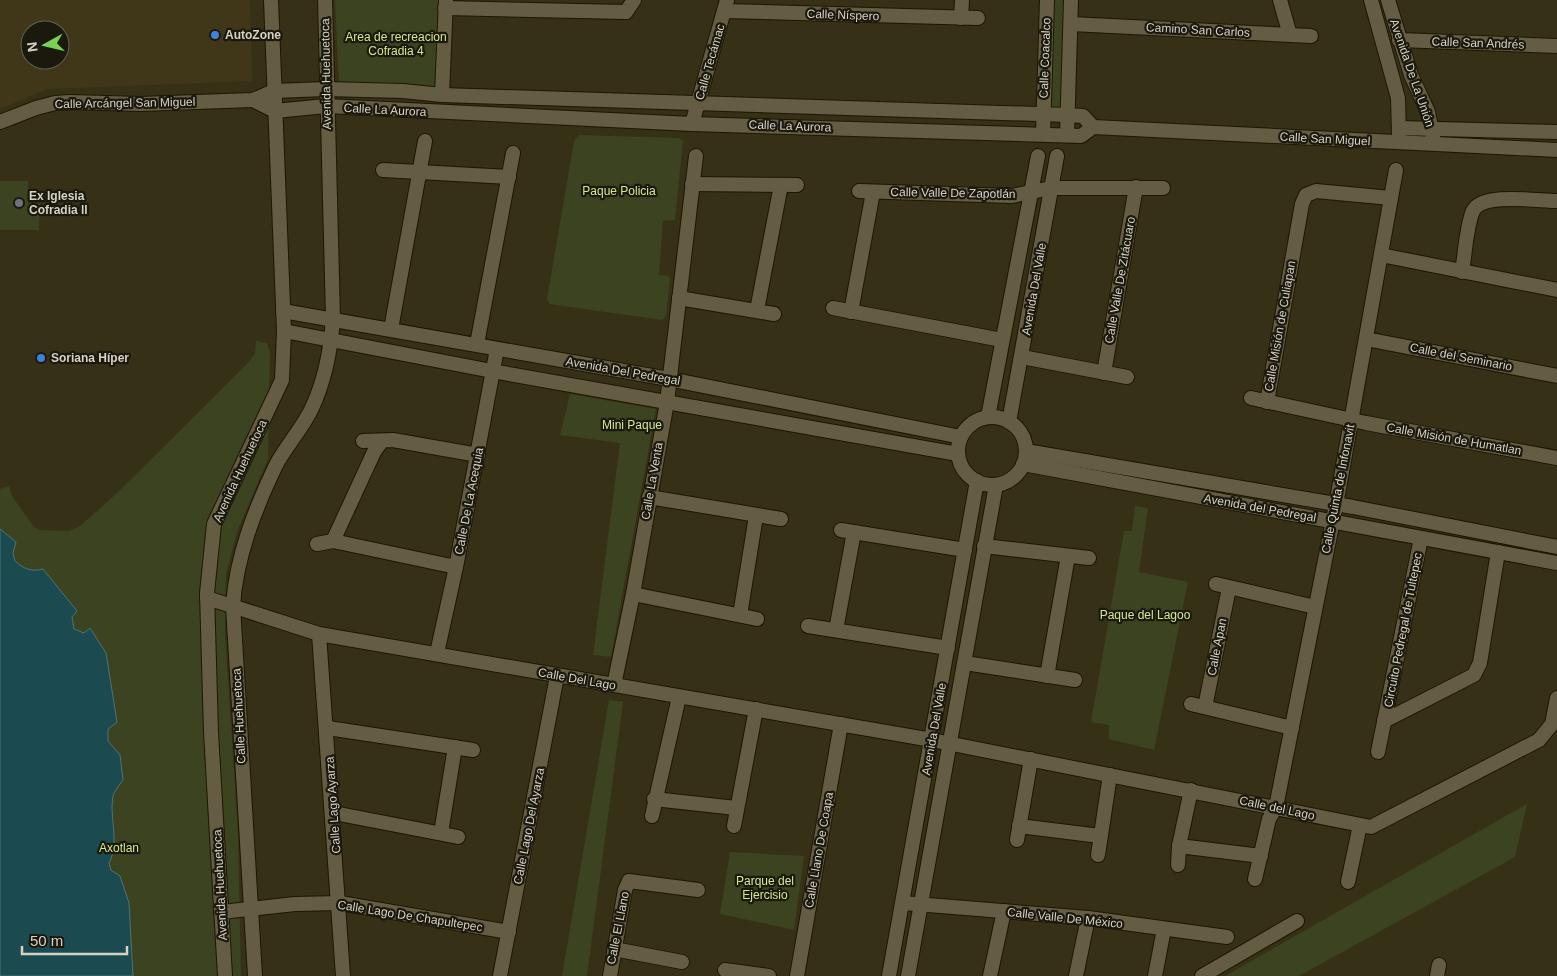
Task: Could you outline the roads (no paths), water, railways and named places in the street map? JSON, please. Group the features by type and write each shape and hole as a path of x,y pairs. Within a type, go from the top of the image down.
{"street":[{"name":"Avenida Huehuetoca","path":"225,976 211,732 207,598 214,524 282,380 284,331 271,0"},
{"name":"Avenida Huehuetoca","path":"277,464 310,411 318,393 331,339 333,318 326,106 325,0"},
{"path":"442,95 446,4 626,12 634,0"},
{"path":"961,18 962,0"},
{"name":"Calle Coacalco","path":"1043,134 1047,0"},
{"name":"Calle Coacalco","path":"1067,135 1071,0"},
{"path":"1280,0 1290,35"},
{"name":"Avenida De La Unión","path":"1371,0 1398,98 1398,143"},
{"name":"Avenida De La Unión","path":"1388,0 1411,75 1428,112 1432,129 1432,146"},
{"name":"Calle Níspero","path":"725,6 978,18"},
{"name":"Calle Tecámac","path":"692,124 725,6"},
{"name":"Camino San Carlos","path":"1071,24 1311,36"},
{"name":"Calle San Andrés","path":"1400,40 1557,46"},
{"name":"Calle La Aurora","path":"253,100 274,91 326,89 698,104 1068,115"},
{"path":"253,100 275,111"},
{"name":"Calle Arcángel San Miguel","path":"0,122 55,103 140,104 253,100"},
{"name":"Calle La Aurora","path":"275,111 326,106 692,124 1067,135"},
{"name":"Calle San Miguel","path":"1068,115 1083,116 1093,127"},
{"name":"Calle San Miguel","path":"1067,135 1081,136 1093,127 1432,146 1557,150"},
{"path":"1399,128 1557,132"},
{"path":"391,329 425,141"},
{"path":"477,344 513,153"},
{"name":"Calle La Venta","path":"614,685 633,594 667,402 696,156"},
{"name":"Avenida Del Valle","path":"988,417 1038,156"},
{"name":"Avenida Del Valle","path":"1009,422 1057,156"},
{"path":"383,170 509,177"},
{"name":"Calle Quinta de Infonavit","path":"1255,878 1269,819 1276,807 1292,728 1336,505 1396,170"},
{"path":"692,184 797,185"},
{"path":"757,310 781,185"},
{"name":"Calle Valle De Zitácuaro","path":"1104,373 1136,187"},
{"path":"1032,193 1051,188 1163,188"},
{"name":"Calle Valle De Zapotlán","path":"859,191 1012,196 1032,193"},
{"name":"Calle Misión de Culiapan","path":"1351,419 1266,402 1302,204 1306,195 1316,191 1391,198"},
{"name":"Calle Valle De Zapotlán","path":"851,312 873,192"},
{"path":"1462,272 1473,212 1478,203 1490,199 1557,201"},
{"path":"1381,255 1557,290"},
{"path":"679,298 774,314"},
{"path":"833,308 1002,340"},
{"name":"Avenida Del Pedregal","path":"283,311 333,318 669,379 961,437"},
{"name":"Avenida Del Pedregal","path":"284,331 492,371 958,454"},
{"name":"Calle del Seminario","path":"1366,339 1557,376"},
{"name":"Calle De La Acequia","path":"437,653 456,568 497,349"},
{"path":"1022,357 1126,377"},
{"path":"1251,398 1266,402"},
{"path":"988,417 1009,422 1021,434 1024,458 1011,479 996,485 977,481 964,470 958,454 961,437 968,427 988,417"},
{"name":"Calle Misión de Humatlan","path":"1351,419 1557,458"},
{"path":"363,441 393,440 478,455"},
{"path":"333,541 374,452 382,441"},
{"name":"Avenida del Pedregal","path":"1024,458 1336,505 1557,547"},
{"name":"Avenida del Pedregal","path":"1024,458 1332,522 1557,563"},
{"name":"Calle Huehuetoca","path":"255,976 233,606 239,562 277,464"},
{"name":"Avenida Del Valle","path":"889,976 977,481"},
{"name":"Avenida Del Valle","path":"908,976 996,485"},
{"path":"649,498 781,519"},
{"path":"740,615 756,516"},
{"path":"836,630 848,531 965,550"},
{"name":"Circuito Pedregal de Tultepec","path":"1378,752 1421,538"},
{"path":"317,544 333,541 456,568"},
{"path":"984,546 1089,558"},
{"name":"Circuito Pedregal de Tultepec","path":"1384,721 1474,675 1480,663 1498,552"},
{"path":"1047,676 1068,556"},
{"name":"Calle Apan","path":"1205,707 1223,586 1316,607"},
{"path":"633,594 757,619"},
{"name":"Calle Del Lago","path":"207,598 319,634 950,743"},
{"path":"808,626 948,648"},
{"name":"Calle Lago Ayarza","path":"319,634 334,813 343,976"},
{"path":"965,663 1075,680"},
{"name":"Calle Lago Del Ayarza","path":"500,976 556,676"},
{"path":"652,816 654,799 679,697"},
{"name":"Calle del Lago","path":"950,743 1371,827 1538,740 1552,724 1557,698"},
{"path":"1191,704 1292,728"},
{"path":"734,826 756,709"},
{"name":"Calle Llano De Coapa","path":"797,976 842,724"},
{"path":"328,728 473,750"},
{"path":"441,833 455,747"},
{"path":"1017,840 1031,759"},
{"path":"1098,855 1110,775"},
{"path":"1178,865 1179,846 1191,790"},
{"path":"654,799 736,808"},
{"path":"334,813 458,837"},
{"path":"1348,882 1360,825"},
{"path":"1019,826 1100,836"},
{"path":"1179,846 1261,856"},
{"name":"Calle El Llano","path":"610,976 624,890 629,881 698,890"},
{"name":"Calle Lago De Chapultepec","path":"221,912 250,907 340,903 509,932"},
{"name":"Calle Valle De México","path":"903,904 1088,918 1227,937"},
{"path":"990,976 1004,912"},
{"path":"1076,976 1088,918"},
{"path":"1202,976 1297,921"},
{"path":"1156,976 1164,929"},
{"path":"614,949 682,962"},
{"path":"725,970 740,974 769,976"}],"water":[{"path":"0,529 16,542 13,553 15,561 28,569 43,569 77,611 72,617 74,629 84,633 90,628 106,653 117,722 108,729 108,741 120,755 123,780 113,796 114,847 109,863 111,870 120,876 129,903 133,976 0,976"}],"place":[{"name":"AutoZone","path":"215,35"},
{"name":"Ex Iglesia Cofradia ll","path":"19,203"},
{"name":"Soriana Híper","path":"41,358"}],"park label":[{"name":"Area de recreacion Cofradia 4","path":"396,44"},
{"name":"Paque Policia","path":"619,191"},
{"name":"Mini Paque","path":"632,425"},
{"name":"Paque del Lagoo","path":"1145,615"},
{"name":"Axotlan","path":"119,848"},
{"name":"Parque del Ejercisio","path":"765,888"}]}
